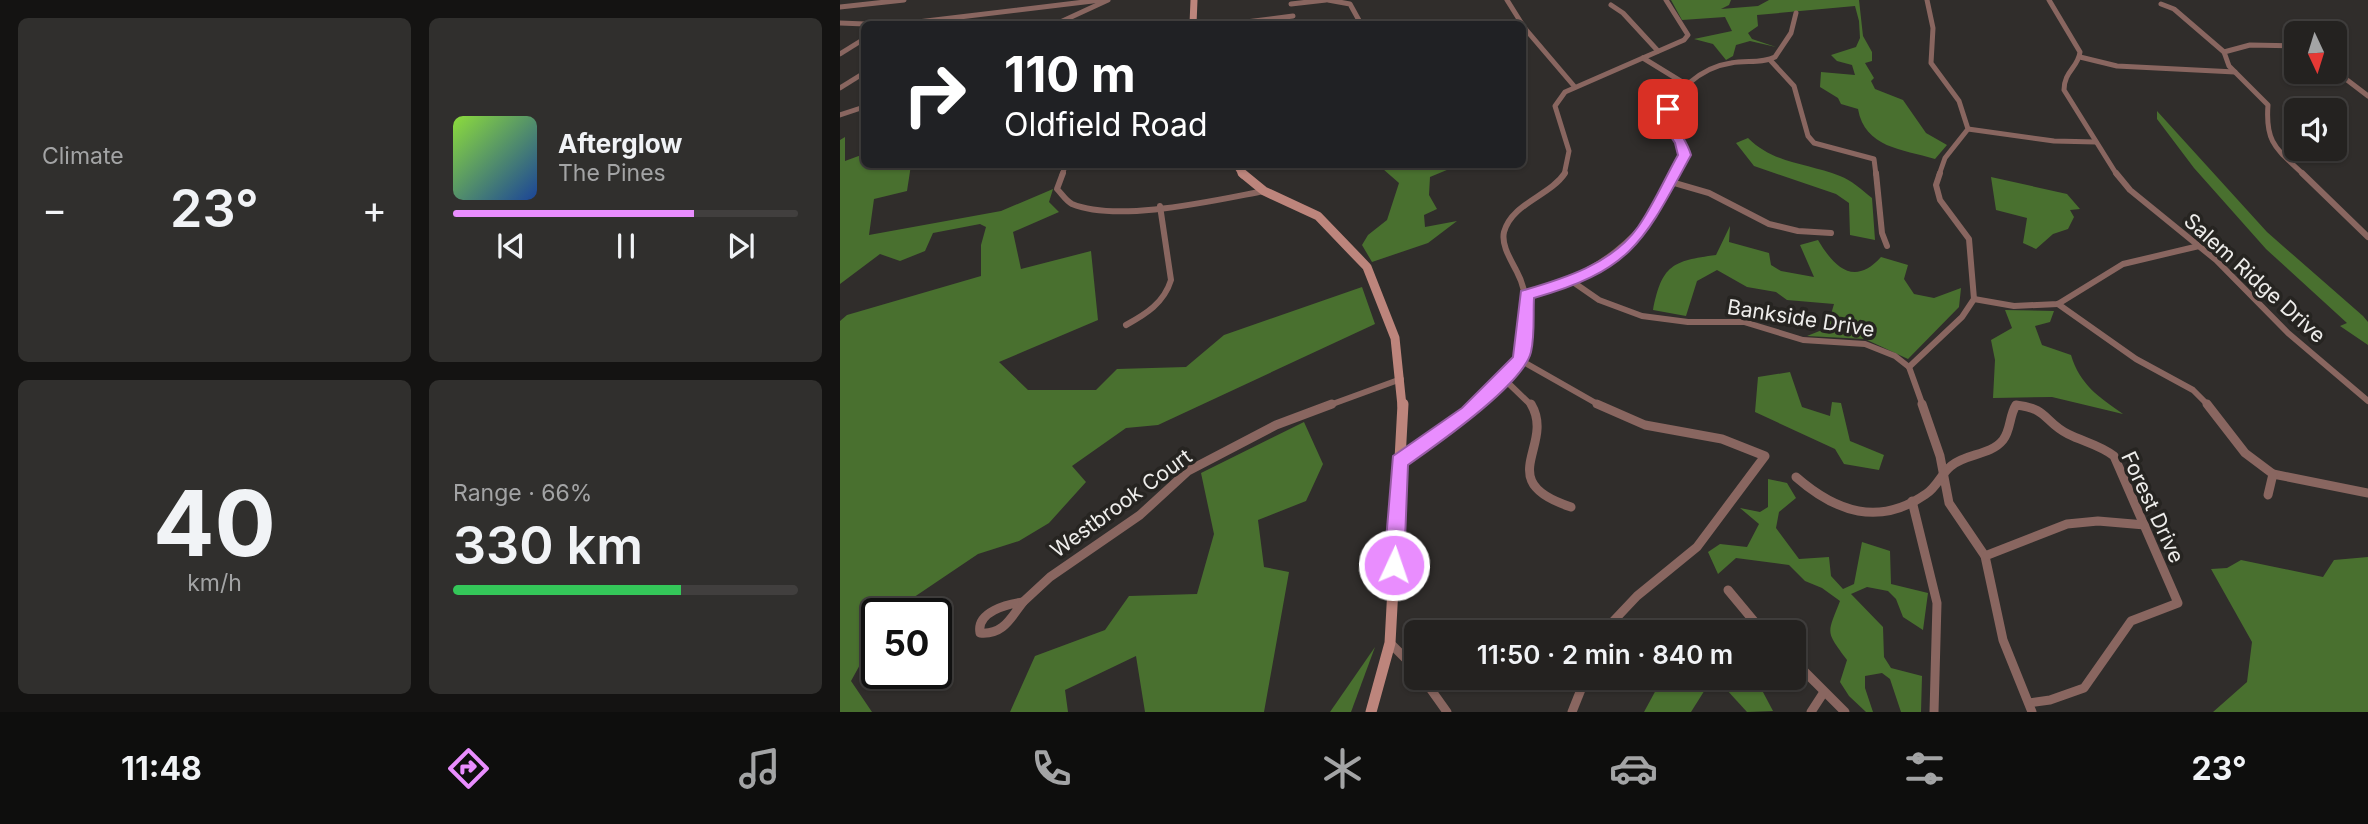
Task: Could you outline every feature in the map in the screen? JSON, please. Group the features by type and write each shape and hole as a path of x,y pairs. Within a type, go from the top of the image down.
{"main road":[{"path":"1193,21 1194,0"},
{"path":"1238,168 1264,191 1318,216 1367,267 1395,338 1401,379 1390,643 1371,712"}],"street":[{"path":"840,8 904,0"},
{"path":"926,21 1101,0"},
{"path":"1062,21 1108,0"},
{"path":"1294,21 1291,2 1327,0 1350,4 1359,21"},
{"path":"1507,0 1520,21"},
{"path":"1399,461 1468,413 1520,360 1527,295 1505,243 1504,229 1516,214 1553,185 1567,166 1570,157 1555,106 1574,86 1643,58 1688,35 1685,26 1666,0"},
{"path":"1927,0 1933,28 1931,63 1961,100 1968,117 1968,129 1945,158 1936,185 1940,200 1969,239 1974,299 1962,317 1909,367 1940,456 1942,479 1949,503 1985,556 2003,640 2031,707"},
{"path":"2049,0 2075,39 2080,57 2117,66 2236,72"},
{"path":"2161,4 2174,9 2224,52 2229,66 2268,105 2266,130 2271,143 2368,237"},
{"path":"1611,5 1623,13 1658,51"},
{"path":"1527,295 1573,282 1615,257 1635,240 1671,182 1684,155 1684,149 1670,130 1668,109 1687,85 1701,74 1725,64 1771,61 1782,52 1794,28 1796,13"},
{"path":"1254,21 1293,16"},
{"path":"840,23 861,24"},
{"path":"1526,30 1574,86"},
{"path":"840,54 861,41"},
{"path":"2224,52 2250,45 2284,46"},
{"name":"Salem Ridge Drive","path":"2080,57 2064,78 2064,90 2130,190 2230,273 2288,333 2368,401"},
{"path":"1643,58 1687,85"},
{"path":"1771,61 1794,86 1808,136 1814,143 1874,159 1882,233 1887,246"},
{"path":"840,88 861,75"},
{"path":"2347,80 2368,96"},
{"path":"840,115 861,108"},
{"path":"1968,129 2054,141 2096,142"},
{"path":"1065,168 1058,186 1066,202 1075,207 1107,212 1264,191"},
{"path":"1671,182 1709,194 1769,224 1798,232 1831,233"},
{"path":"1126,325 1154,307 1169,289 1171,280 1160,206"},
{"path":"1974,299 2014,306 2058,304 2123,264 2199,246"},
{"name":"Bankside Drive","path":"1573,282 1599,300 1647,317 1688,322 1744,322 1803,340 1865,344 1895,356 1909,367"},
{"path":"2058,304 2127,353 2193,390 2216,412 2245,453 2273,474 2368,493"},
{"path":"1520,360 1626,419 1670,431 1750,446 1765,456 1697,547 1637,596 1614,620"},
{"path":"1503,378 1535,411 1537,432 1529,463 1530,478 1536,490 1547,500 1571,507"},
{"name":"Westbrook Court","path":"1023,602 1002,606 991,612 982,619 979,627 981,633 993,634 1005,626 1023,602 1050,578 1140,515 1188,471 1276,425 1401,379"},
{"name":"Forest Drive","path":"1796,477 1826,502 1857,514 1888,513 1927,494 1953,463 1996,447 2009,429 2011,411 2016,405 2024,404 2036,407 2066,433 2104,448 2114,456 2178,603 2131,621 2084,688 2031,707"},
{"path":"2268,495 2273,474"},
{"path":"1912,501 1937,603 1934,712"},
{"path":"1985,556 2067,524 2098,521 2145,524"},
{"path":"1728,590 1753,620"},
{"path":"1390,643 1404,656"},
{"path":"1806,673 1845,712"},
{"path":"1431,690 1447,712"},
{"path":"1572,712 1581,690"},
{"path":"1811,712 1824,692"}],"green space":[{"path":"1671,0 1731,0 1729,5 1721,9 1758,6 1769,0 1859,0 1863,36 1872,52 1872,61 1865,63 1874,78 1871,81 1875,89 1903,100 1926,133 1947,145 1935,159 1887,145 1868,132 1858,109 1841,104 1838,98 1820,87 1821,72 1855,75 1852,65 1837,61 1831,55 1856,47 1860,38 1855,6 1757,15 1758,26 1748,33 1752,39 1776,47 1750,41 1736,45 1733,56 1726,60 1713,44 1694,39 1732,31 1725,17 1682,20"},
{"path":"2157,111 2267,232 2363,316 2368,322 2368,345 2340,326 2347,323 2266,249 2194,168 2157,119"},
{"path":"845,137 845,161 861,155 861,168 911,168 907,191 874,199 869,235 1001,211 1053,189 1049,202 1059,212 1013,232 1021,269 1091,251 1098,320 999,362 1028,390 1096,390 1117,369 1186,367 1224,335 1362,287 1375,324 1158,425 1126,428 1072,466 1086,482 1049,523 1019,541 978,554 913,598 861,598 861,663 851,681 872,712 840,712 840,321 847,315 981,276 981,245 986,227 980,224 933,233 925,251 900,261 880,254 840,284 840,140"},
{"path":"1748,138 1758,147 1780,158 1840,176 1872,198 1875,240 1850,235 1849,203 1836,194 1754,166 1736,143"},
{"path":"1379,168 1452,168 1430,177 1429,195 1437,209 1424,215 1425,227 1457,221 1428,243 1372,262 1362,245 1368,235 1387,220 1399,183"},
{"path":"1991,177 2067,194 2080,209 2070,210 2074,217 2068,229 2053,234 2036,249 2023,243 2027,218 1996,210"},
{"path":"1730,226 1729,242 1769,253 1771,265 1781,271 1814,277 1800,245 1818,240 1831,258 1845,270 1862,271 1881,257 1908,265 1904,279 1914,294 1934,298 1961,288 1959,307 1908,359 1865,339 1807,336 1827,328 1834,304 1787,300 1776,292 1747,287 1717,270 1697,281 1686,316 1653,310 1665,274 1679,263 1716,255"},
{"path":"2005,310 2054,311 2050,322 2035,326 2042,345 2071,355 2085,382 2098,396 2123,414 2052,397 1993,398 1995,360 1991,340 2012,328"},
{"path":"1790,372 1802,407 1830,416 1832,402 1841,403 1850,441 1884,455 1879,470 1844,464 1835,449 1755,412 1758,377"},
{"path":"1304,422 1323,464 1306,501 1258,520 1264,567 1289,572 1264,712 1145,712 1136,656 1065,690 1068,712 1010,712 1035,656 1105,630 1129,596 1197,594 1214,534 1201,473"},
{"path":"1768,479 1787,483 1796,498 1779,512 1776,528 1799,559 1829,557 1831,576 1843,589 1854,584 1862,542 1890,551 1891,584 1928,593 1923,630 1903,617 1896,599 1888,591 1867,587 1851,594 1883,627 1884,657 1891,668 1922,676 1921,712 1901,712 1890,679 1882,673 1865,676 1865,688 1873,712 1866,712 1849,696 1840,682 1847,660 1830,632 1840,601 1822,588 1805,581 1789,565 1736,558 1718,574 1708,552 1720,544 1747,547 1759,524 1740,508 1760,512 1768,507"},
{"path":"2368,557 2368,712 2213,712 2247,682 2252,642 2211,569 2227,568 2241,560 2323,577 2334,560"},
{"path":"1375,647 1351,712 1330,712"},
{"path":"1656,690 1705,690 1691,712 1644,712"},
{"path":"1727,690 1762,690 1773,711 1747,712"}],"route":[{"path":"1394,565 1399,461 1468,413 1520,360 1527,295 1558,288 1602,266 1626,249 1644,229 1684,155 1681,142 1667,123 1668,109"}]}
